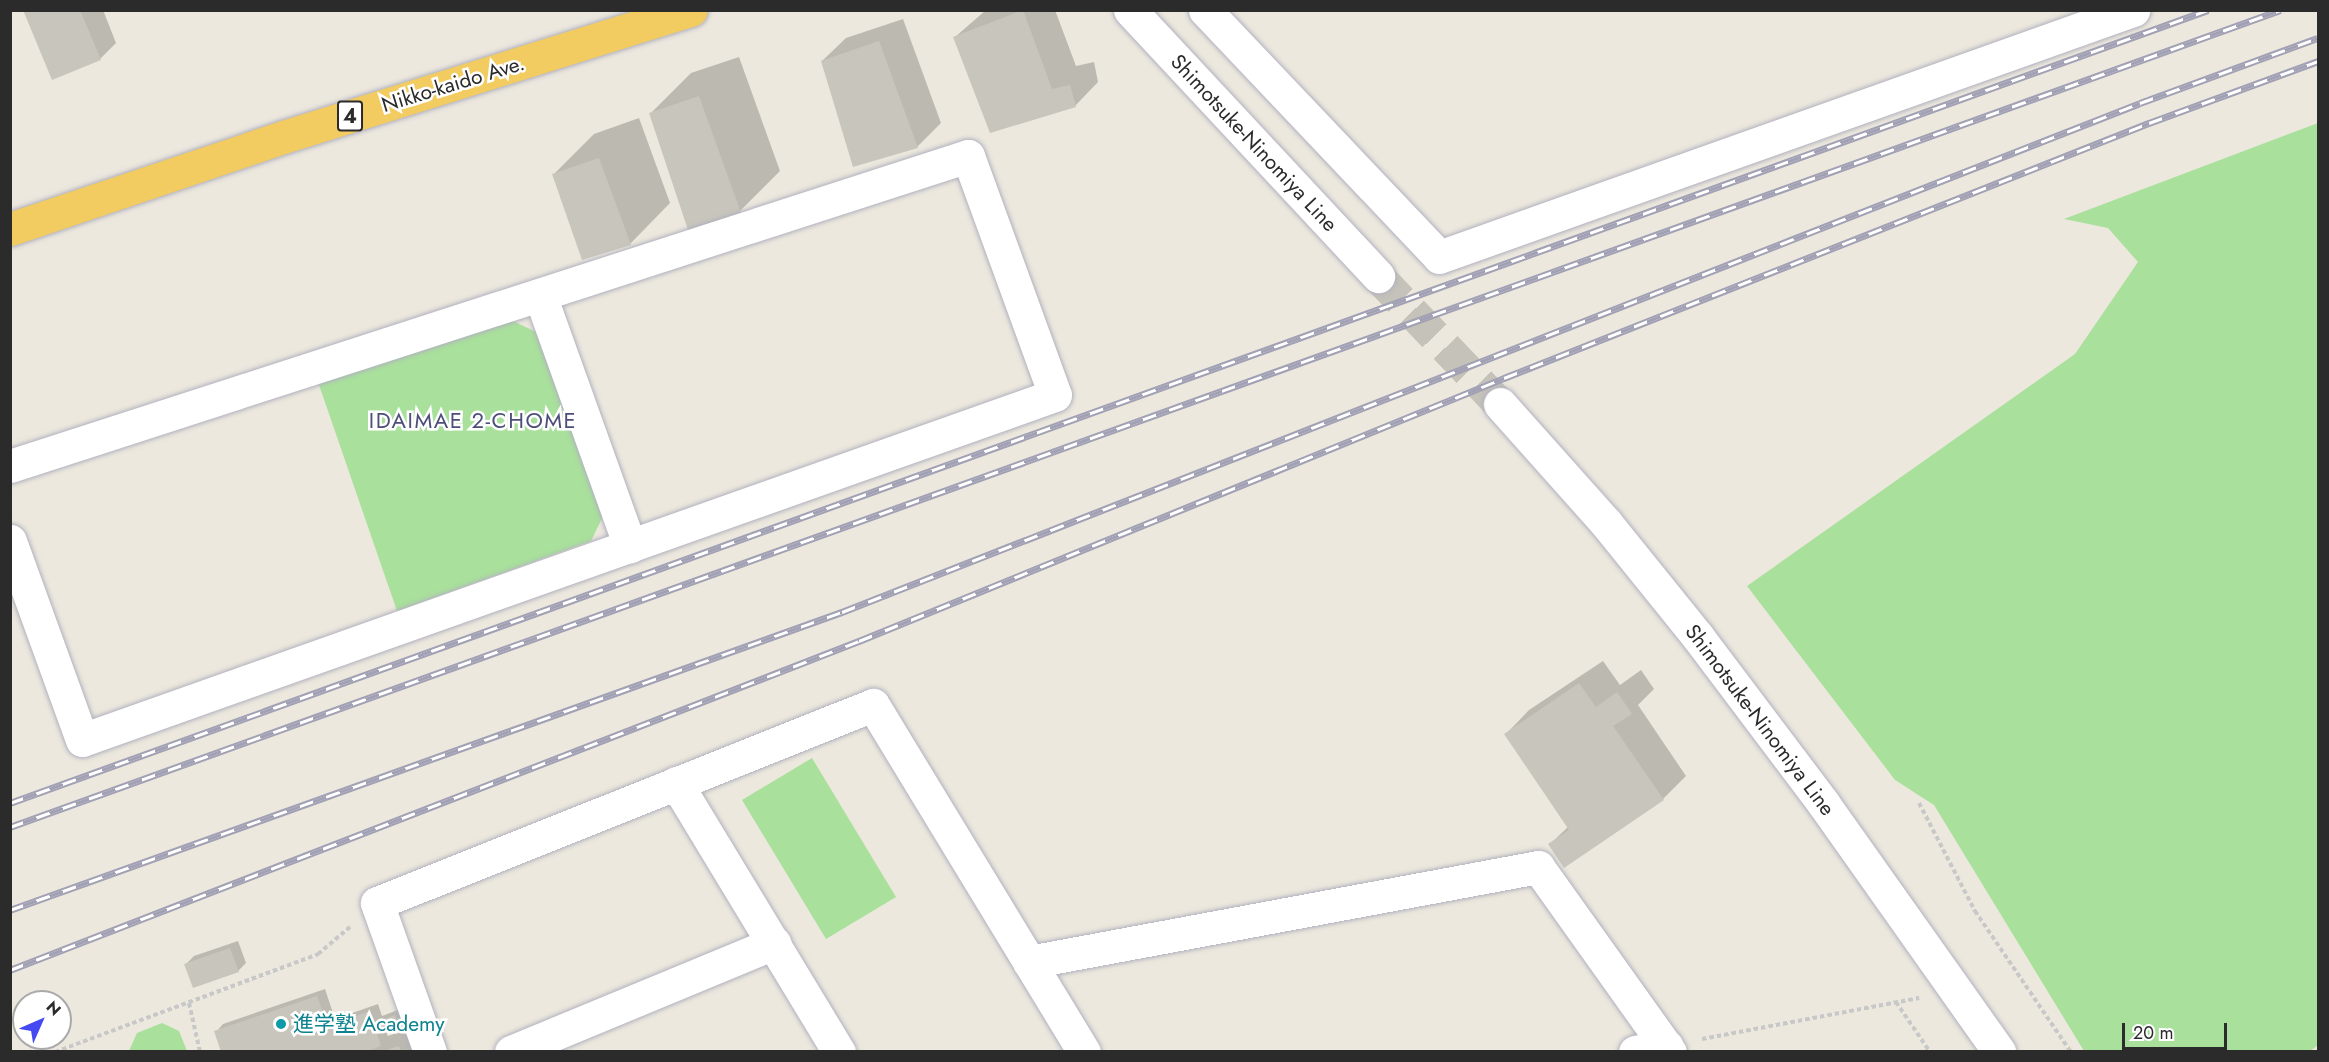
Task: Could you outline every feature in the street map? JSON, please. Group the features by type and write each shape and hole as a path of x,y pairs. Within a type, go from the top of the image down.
{"highway":[{"name":"Nikko-kaido Ave.","path":"10,229 286,136 691,10"}],"street":[{"name":"Shimotsuke-Ninomiya Line","path":"1130,10 1378,276"},
{"path":"1205,10 1439,257 2133,10"},
{"path":"10,466 968,156 1054,395 82,740 10,541"},
{"path":"540,295 630,546"},
{"name":"Shimotsuke-Ninomiya Line","path":"1500,404 1606,523 1698,637 1958,990 1999,1052"},
{"path":"430,1052 377,903 873,705 1083,1052"},
{"path":"676,783 839,1052"},
{"path":"1029,962 1538,867 1657,1050"},
{"path":"511,1052 774,943"}],"path":[{"path":"1919,804 1975,911 2071,1052"},
{"path":"72,1045 318,954 377,903"},
{"path":"1657,1050 1958,990"},
{"path":"1896,1002 1930,1052"},
{"path":"189,1003 200,1052"}],"green space":[{"path":"2318,123 2318,1045 2309,1052 2084,1051 1934,805 1895,780 1747,586 2075,354 2138,262 2108,228 2064,219"},
{"path":"511,320 536,332 604,514 591,541 397,611 318,382"},
{"path":"812,758 896,897 826,939 742,800"},
{"path":"162,1023 179,1031 187,1051 129,1051 137,1033"}],"building":[{"path":"23,10 80,10 101,60 52,80"},
{"path":"1023,10 1052,89 1070,85 1076,107 990,133 953,37"},
{"path":"879,41 918,148 853,167 821,61"},
{"path":"699,96 741,213 688,230 649,113"},
{"path":"599,158 631,245 582,260 552,174"},
{"path":"1579,683 1596,707 1617,692 1632,714 1613,726 1664,800 1564,868 1548,844 1569,830 1504,734"},
{"path":"230,948 239,972 193,988 184,964"},
{"name":"進学塾 Academy","path":"317,996 328,1026 370,1011 374,1023 395,1015 399,1027 377,1034 381,1046 365,1052 221,1052 214,1031"},
{"path":"399,1046 401,1052 384,1052 384,1051"}],"tunnel":[{"path":"1378,276 1500,404"}],"railway":[{"path":"10,803 2208,10"},
{"path":"10,827 2280,10"},
{"path":"10,910 842,612 2140,103 2318,38"},
{"path":"10,970 859,641 1504,378 2149,123 2318,61"}],"place":[{"name":"進学塾 Academy","path":"281,1024"}],"district":[{"name":"IDAIMAE 2-CHOME","path":"473,421"}]}
